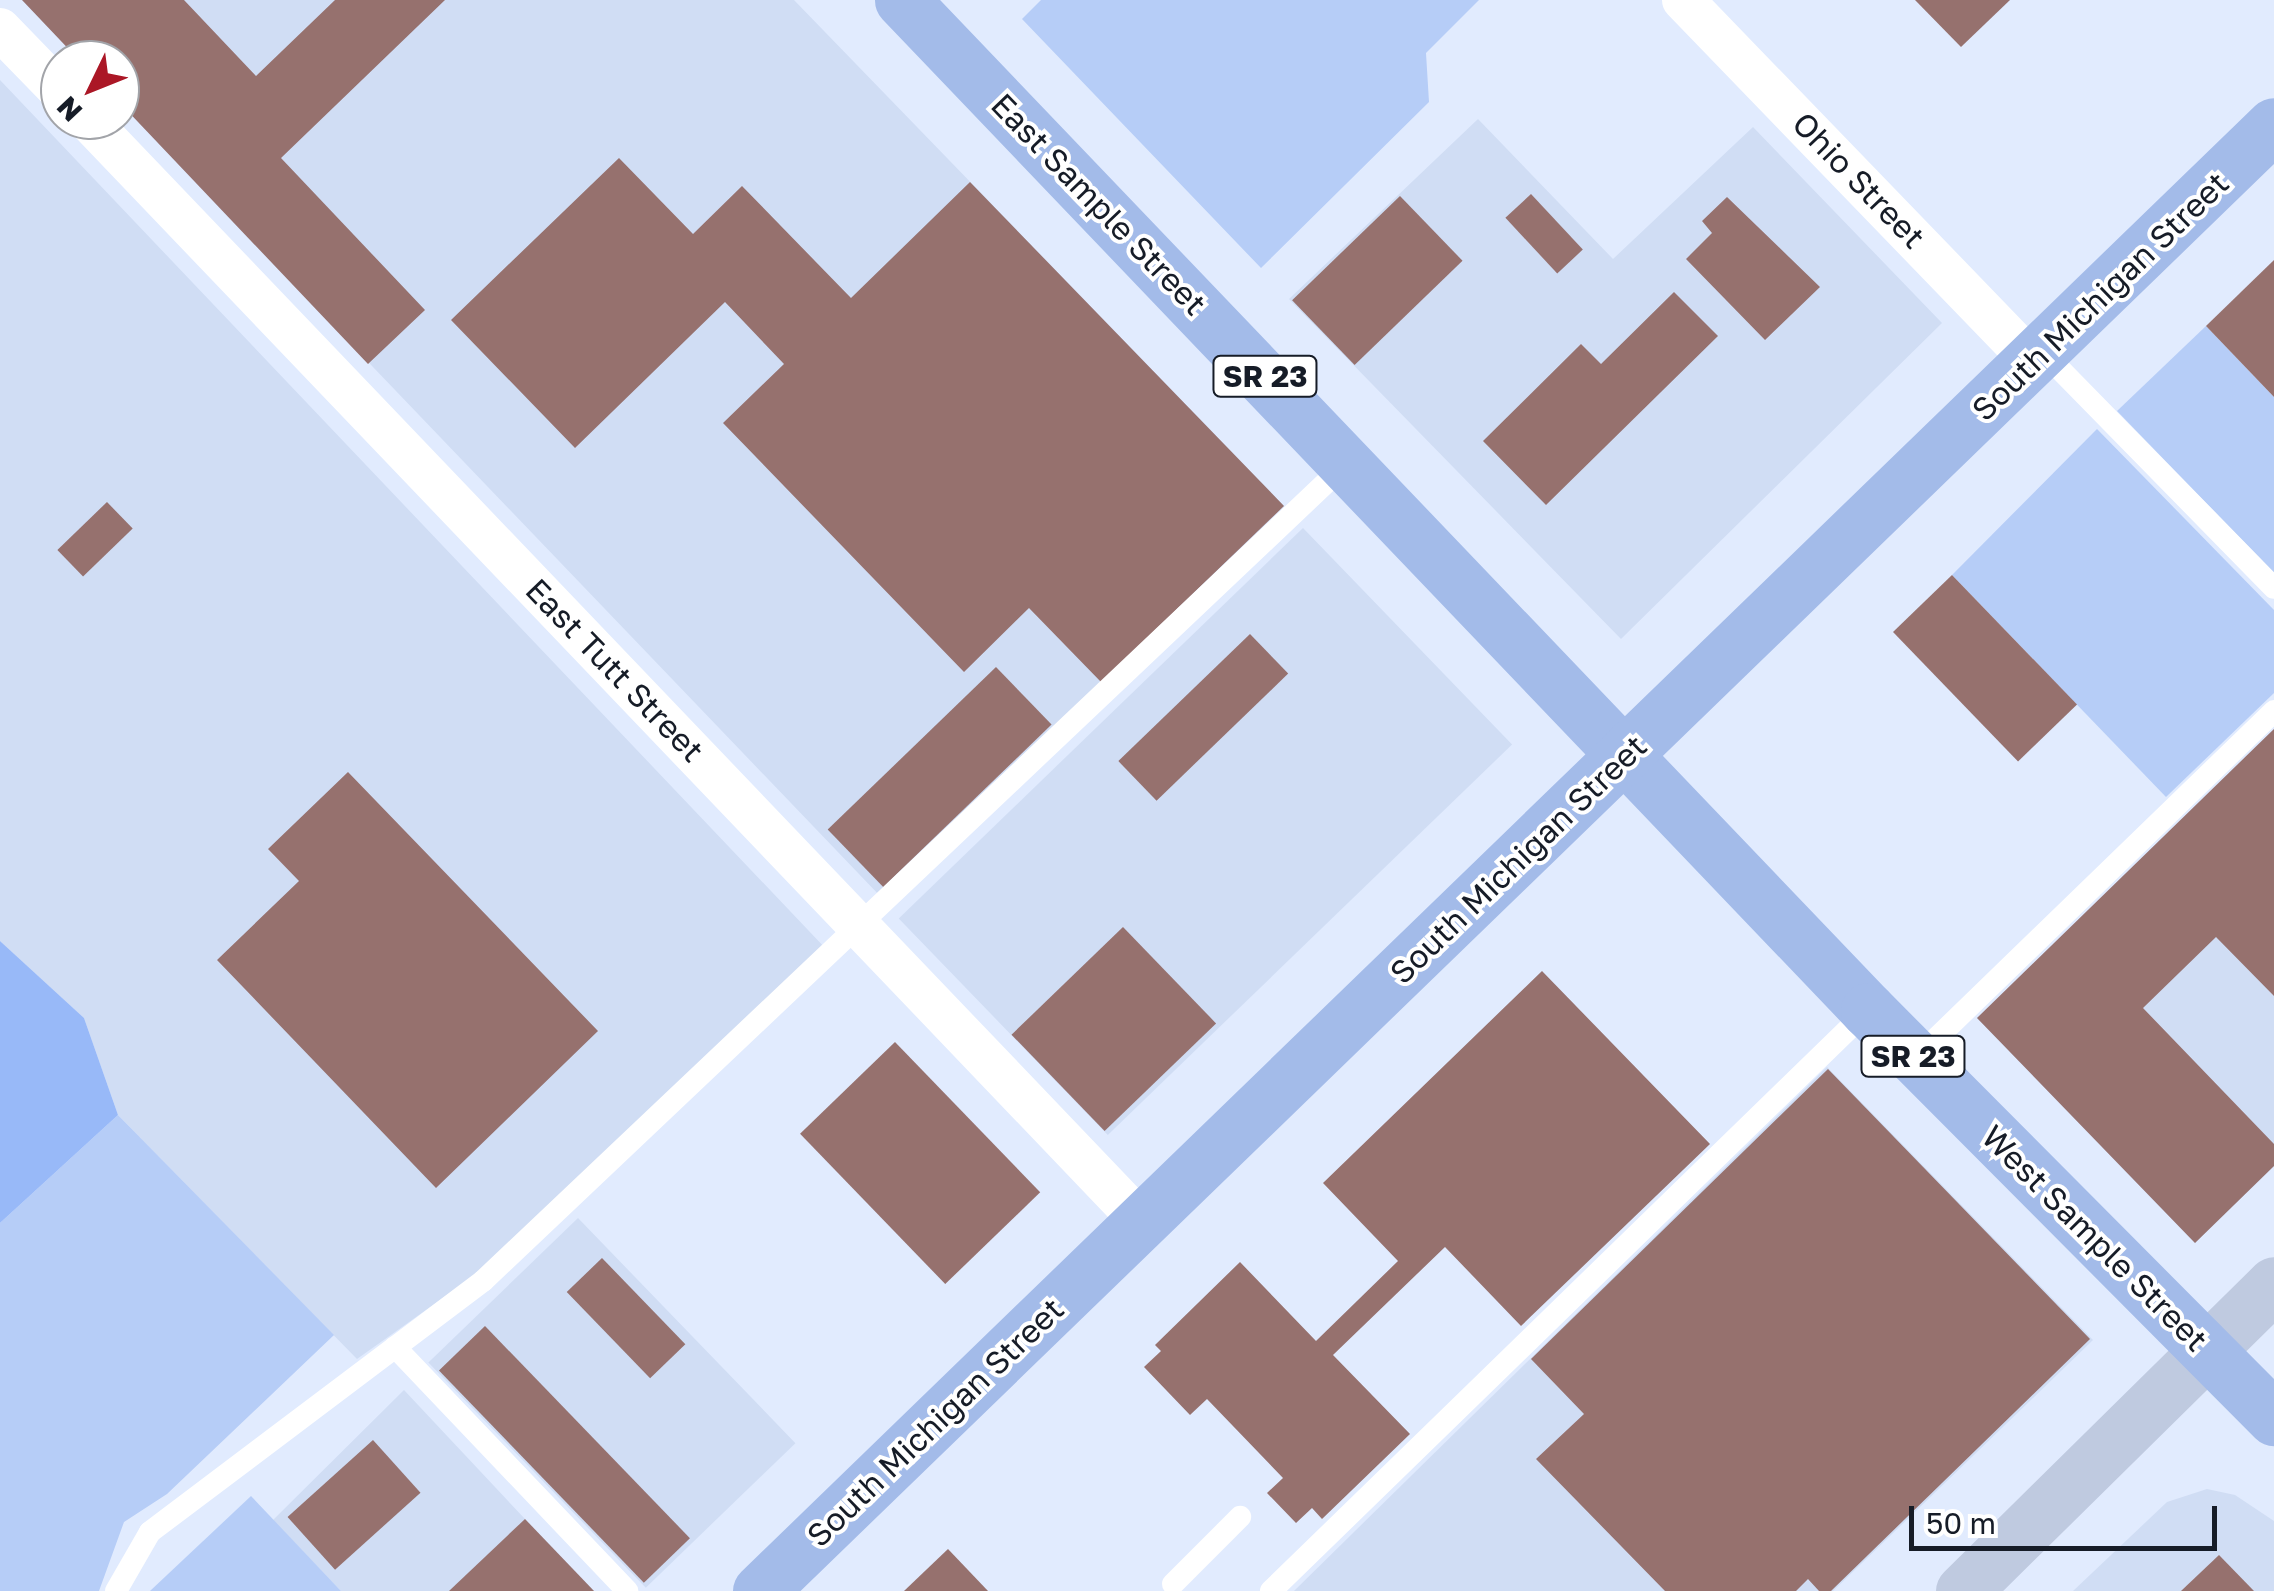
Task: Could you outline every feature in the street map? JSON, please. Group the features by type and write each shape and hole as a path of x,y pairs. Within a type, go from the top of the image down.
{"main road":[{"name":"East Sample Street","path":"902,0 1625,755"},
{"name":"South Michigan Street","path":"760,1591 2274,125"},
{"name":"West Sample Street","path":"1625,755 1868,1010 2274,1418"},
{"path":"1963,1591 2274,1284"}],"street":[{"name":"Ohio Street","path":"1684,0 2038,357"},
{"path":"0,29 40,70"},
{"name":"East Tutt Street","path":"107,140 1142,1222"}],"lane":[{"path":"2038,357 2274,588"},
{"path":"116,1591 150,1532 483,1280 862,927 1348,462"},
{"path":"1916,1059 2274,710"},
{"path":"1270,1591 1868,1010"},
{"path":"395,1347 627,1591"},
{"path":"1173,1584 1240,1517"}],"shaded area":[{"path":"22,0 794,0 1284,506 881,897 140,124 140,40 87,40"},
{"path":"1041,0 1479,0 1426,53 1429,102 1261,268 1022,19"},
{"path":"0,80 40,122 40,140 57,140 827,950 485,1268 357,1359 118,1115 84,1018 0,941"},
{"path":"1478,119 1613,259 1753,127 1942,323 1621,639 1289,299"},
{"path":"2206,326 2274,397 2274,573 2117,411"},
{"path":"2097,429 2274,610 2274,693 2166,797 1952,575"},
{"path":"1303,528 1512,745 1108,1135 899,918"},
{"path":"2274,729 2274,1166 2195,1243 1977,1018"},
{"path":"0,941 84,1018 118,1115 0,1223"},
{"path":"1827,1067 2093,1340 1833,1591 1294,1591"},
{"path":"118,1115 334,1335 167,1494 124,1522 99,1591 0,1591 0,1223"},
{"path":"578,1218 795,1443 646,1588 428,1362"},
{"path":"404,1390 594,1591 341,1591 273,1520"},
{"path":"2207,1489 2235,1495 2274,1521 2274,1591 2073,1591 2167,1502"},
{"path":"251,1496 341,1591 150,1591"}],"building":[{"path":"22,0 184,0 256,76 335,0 445,0 281,158 425,310 368,364 140,124 140,40 60,40"},
{"path":"1915,0 2010,0 1961,47"},
{"path":"619,158 693,234 742,186 851,298 970,182 1284,506 1101,682 1029,608 964,672 723,423 784,364 725,302 575,448 451,320"},
{"path":"1531,194 1583,250 1557,273 1505,218"},
{"path":"1400,196 1463,261 1355,365 1292,300"},
{"path":"1727,197 1820,287 1765,340 1686,259 1712,233 1702,221"},
{"path":"2274,260 2274,397 2206,326"},
{"path":"1674,292 1718,336 1546,505 1483,441 1581,344 1601,364"},
{"path":"107,502 133,529 83,577 57,550"},
{"path":"1952,575 2077,704 2018,761 1893,632"},
{"path":"1250,634 1288,674 1157,801 1118,761"},
{"path":"996,667 1052,725 883,887 828,830"},
{"path":"2274,729 2274,996 2216,937 2143,1008 2274,1144 2274,1166 2195,1243 1977,1018"},
{"path":"348,772 598,1031 436,1188 217,960 299,881 268,849"},
{"path":"1123,927 1216,1023 1105,1131 1012,1035"},
{"path":"1542,971 1710,1144 1521,1326 1445,1247 1333,1355 1410,1434 1322,1519 1312,1508 1296,1523 1267,1493 1283,1478 1207,1399 1190,1415 1144,1367 1161,1351 1155,1345 1240,1262 1316,1341 1398,1261 1323,1183"},
{"path":"895,1042 1040,1192 945,1284 800,1134"},
{"path":"1828,1069 2090,1339 1831,1591 1819,1591 1808,1579 1796,1591 1665,1591 1536,1459 1584,1414 1531,1359"},
{"path":"602,1258 685,1344 650,1378 567,1292"},
{"path":"485,1326 690,1538 644,1583 439,1370"},
{"path":"373,1440 421,1493 335,1570 288,1517"},
{"path":"525,1519 594,1591 449,1591"},
{"path":"948,1549 988,1591 904,1591"},
{"path":"2219,1555 2254,1591 2181,1591"}]}
